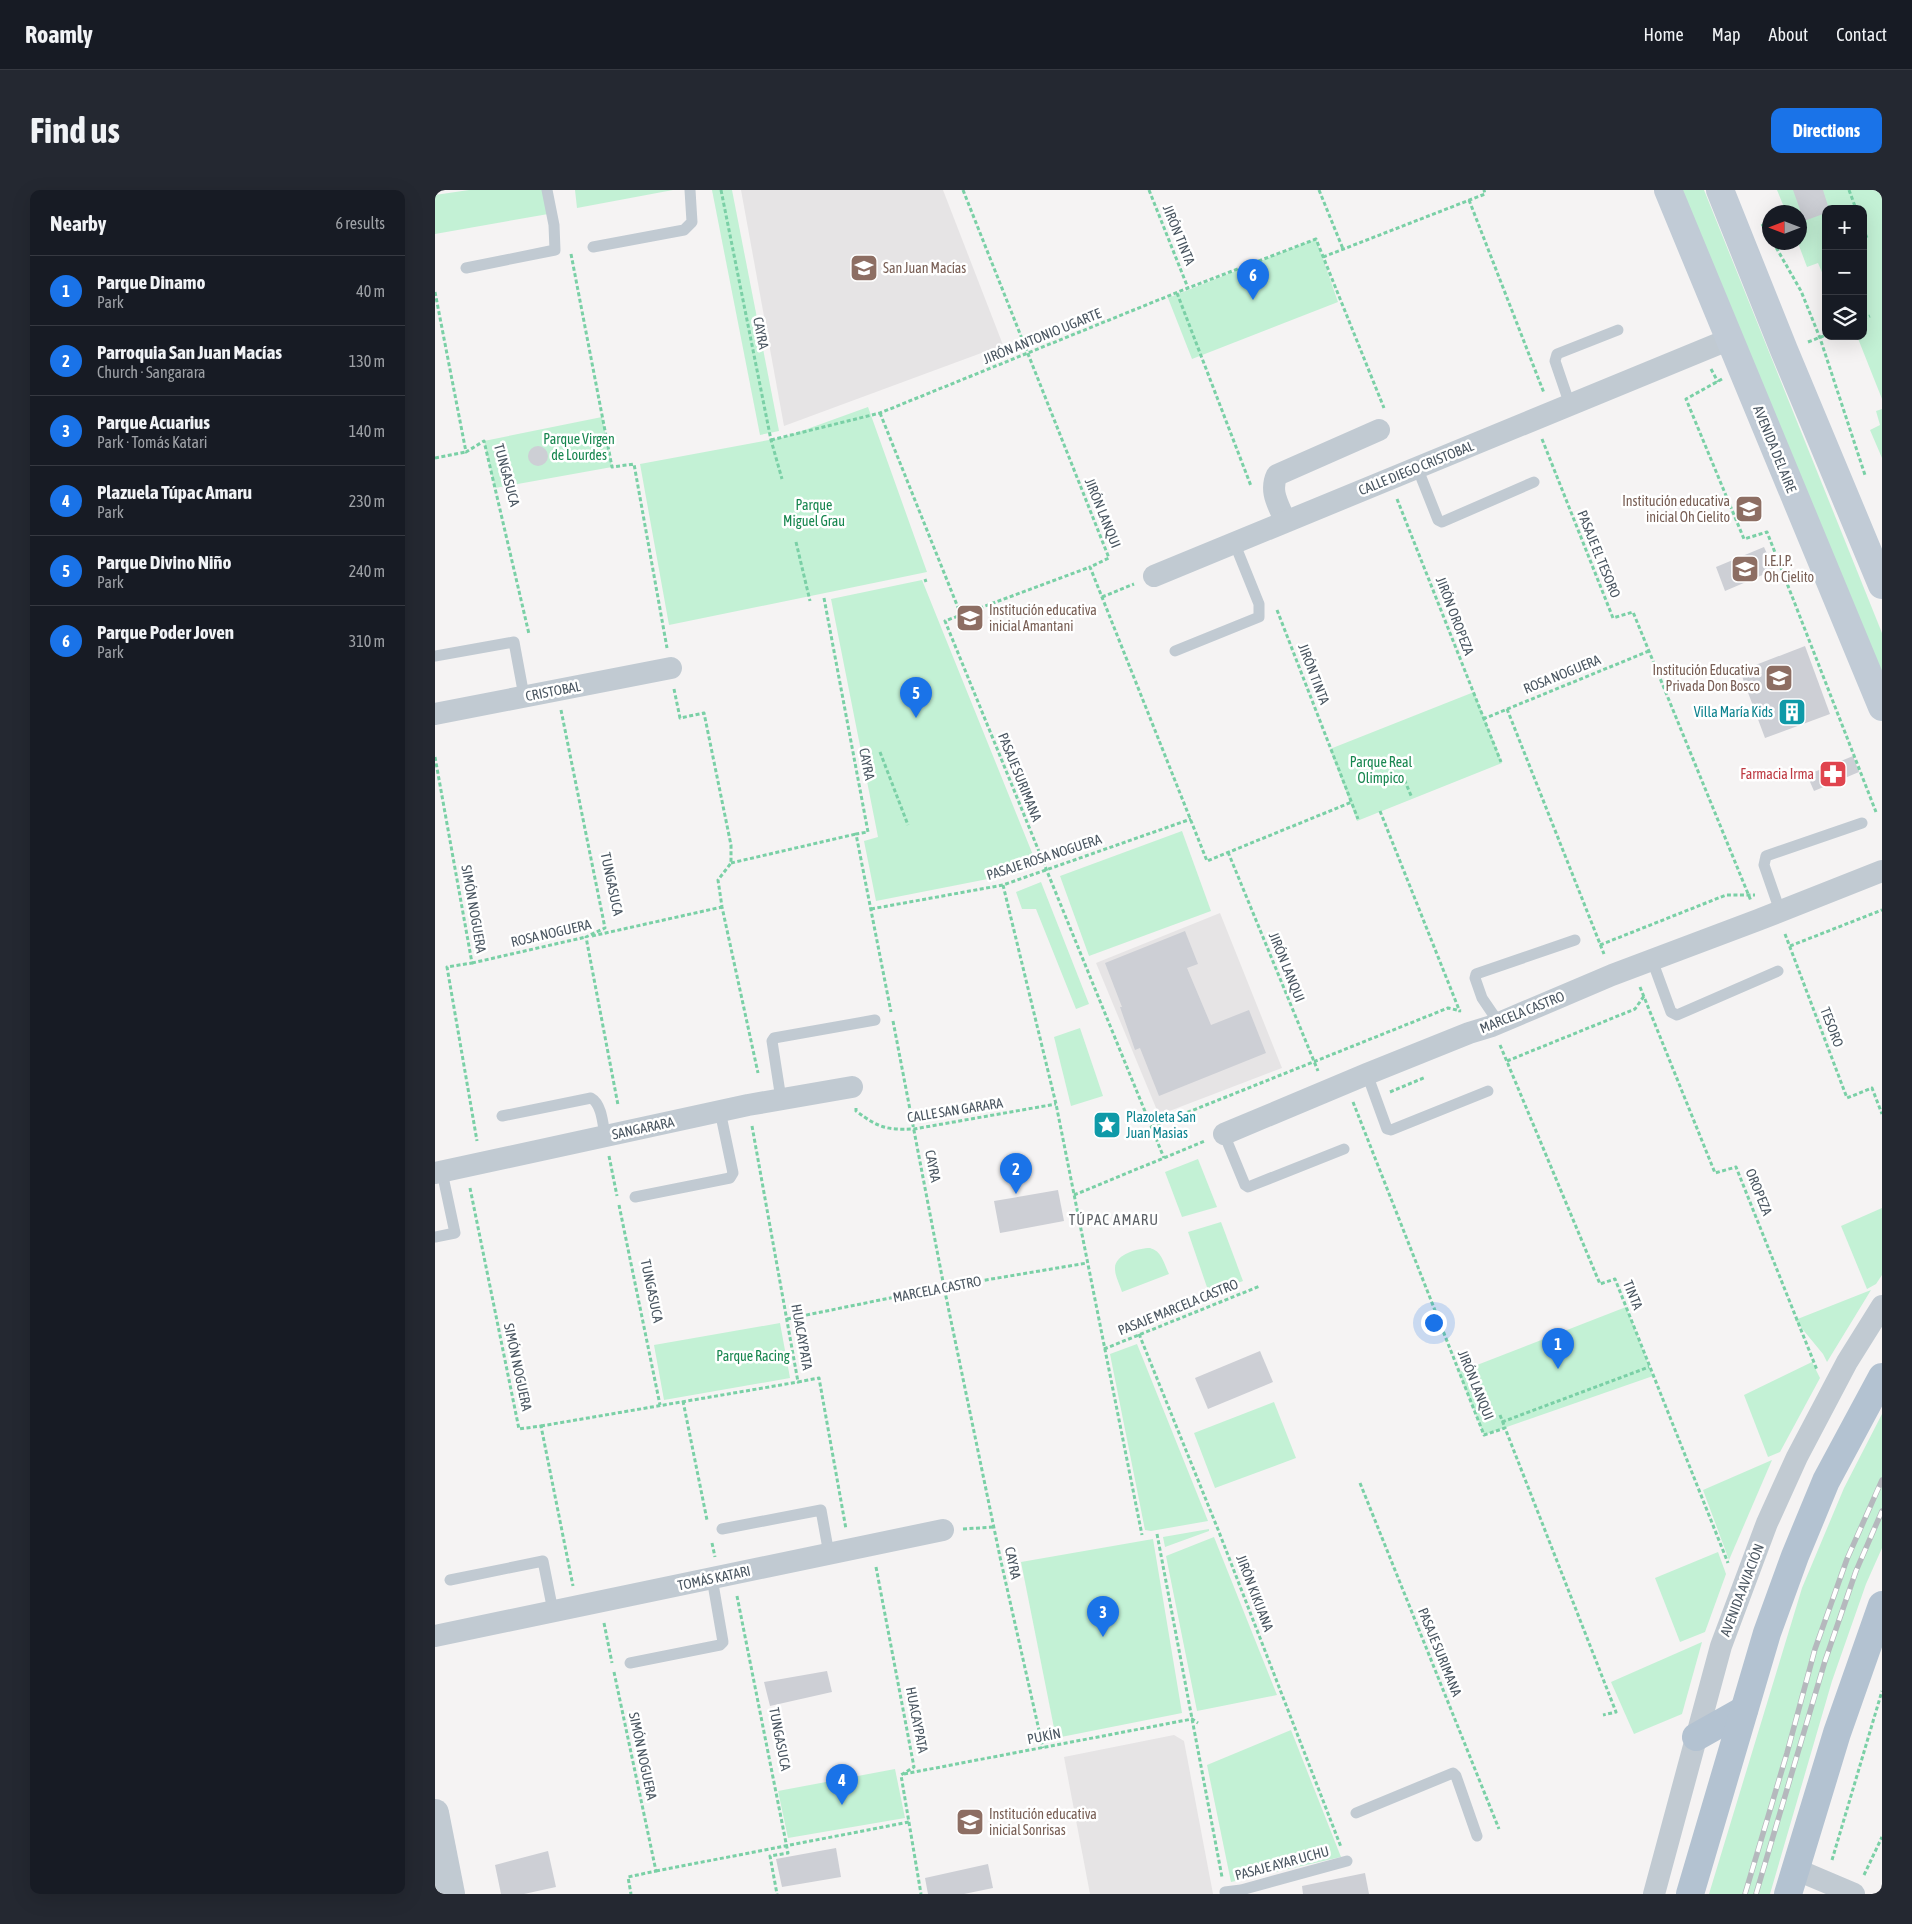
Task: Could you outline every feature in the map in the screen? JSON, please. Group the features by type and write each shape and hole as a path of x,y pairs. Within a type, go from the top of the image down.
{"main road":[{"name":"AVENIDA DEL AIRE","path":"1668,190 1882,707"},
{"path":"1720,190 1882,585"},
{"path":"1690,1894 1767,1633 1795,1556 1826,1481 1882,1377"},
{"path":"1792,1882 1837,1733 1882,1605"},
{"path":"1696,1737 1744,1710"}],"street":[{"name":"CALLE DIEGO CRISTOBAL","path":"1153,576 1730,339"},
{"path":"1285,521 1273,490 1273,483 1277,475 1383,424"},
{"name":"CRISTOBAL","path":"435,714 671,668"},
{"name":"MARCELA CASTRO","path":"1224,1134 1469,1033 1495,1026 1772,909 1882,871"},
{"name":"SANGARARA","path":"439,1172 748,1105 852,1087"},
{"name":"AVENIDA AVIACIÓN","path":"1654,1894 1721,1646 1740,1594 1771,1515 1797,1457 1852,1354 1882,1306"},
{"name":"TOMÁS KATARI","path":"435,1636 943,1530"},
{"path":"435,1813 451,1894"},
{"path":"1792,1882 1826,1882 1858,1886"}],"lane":[{"path":"466,268 555,250 554,225 547,190"},
{"path":"593,247 684,230 692,222 690,190"},
{"path":"1552,412 1557,354 1618,330"},
{"path":"1417,467 1438,520 1442,522 1534,482"},
{"path":"1175,650 1259,617 1259,604 1234,542"},
{"path":"435,656 514,642 524,696"},
{"path":"1772,909 1763,865 1767,856 1862,823"},
{"path":"1495,1026 1475,978 1477,974 1575,940"},
{"path":"1632,968 1671,1012 1677,1016 1778,971"},
{"path":"781,1099 772,1041 774,1038 875,1020"},
{"path":"1367,1074 1387,1129 1391,1130 1488,1091"},
{"path":"502,1116 591,1098 595,1100 614,1134"},
{"path":"635,1197 730,1178 733,1173 720,1111"},
{"path":"1224,1134 1245,1185 1248,1187 1344,1149"},
{"path":"435,1237 455,1233 439,1172"},
{"path":"722,1529 821,1510 840,1552"},
{"path":"450,1580 543,1562 553,1612"},
{"path":"630,1662 720,1645 723,1642 721,1576"},
{"path":"1356,1813 1453,1774 1456,1776 1477,1836"},
{"name":"PASAJE AYAR UCHU","path":"1225,1892 1241,1890 1347,1861"}],"path":[{"name":"CAYRA","path":"721,190 771,440 781,479"},
{"name":"JIRÓN LANQUI","path":"963,190 1109,558 1090,567"},
{"name":"JIRÓN TINTA","path":"1149,190 1188,288"},
{"path":"1319,190 1343,249"},
{"path":"1849,190 1855,205"},
{"path":"1383,424 1323,257 1485,192"},
{"name":"PASAJE EL TESORO","path":"1469,200 1552,412 1613,618 1633,612 1748,896 1772,909"},
{"name":"JIRÓN ANTONIO UGARTE","path":"771,440 880,413 1188,288 1316,239 1323,257"},
{"path":"1778,250 1801,291 1820,338 1867,481"},
{"path":"435,292 466,452 435,458"},
{"path":"1177,293 1253,492"},
{"path":"1741,367 1686,399 1744,539 1767,532 1879,819"},
{"path":"880,413 961,615"},
{"name":"TUNGASUCA","path":"466,452 484,441 530,637"},
{"name":"JIRÓN OROPEZA","path":"1389,479 1501,762"},
{"path":"796,542 810,600"},
{"path":"1090,567 1207,861 1352,802"},
{"name":"PASAJE SURIMANA","path":"1090,567 961,615 944,619 1164,1158"},
{"path":"1102,597 1153,576"},
{"name":"CAYRA","path":"824,598 868,832 856,834 944,1287 994,1527 1043,1748"},
{"name":"JIRÓN TINTA","path":"1277,610 1358,820"},
{"name":"ROSA NOGUERA","path":"1483,719 1649,651"},
{"name":"TUNGASUCA","path":"557,690 605,928 586,937 614,1134 660,1405"},
{"path":"1507,708 1600,945 1632,968"},
{"path":"880,752 908,825"},
{"name":"SIMÓN NOGUERA","path":"435,757 472,962 447,967 473,1165 519,1429 541,1426 577,1606"},
{"path":"1402,774 1412,798"},
{"path":"1380,811 1469,1033"},
{"name":"PASAJE ROSA NOGUERA","path":"871,909 1003,885 1191,820"},
{"path":"731,863 856,834"},
{"name":"JIRÓN LANQUI","path":"1228,852 1314,1062 1356,1112 1484,1435 1505,1428 1615,1712 1603,1716"},
{"path":"1003,885 1056,1104 1142,1535"},
{"path":"1600,945 1726,895 1748,896 1772,909"},
{"name":"ROSA NOGUERA","path":"472,962 722,907"},
{"name":"TESORO","path":"1772,909 1789,946 1847,1098 1872,1088 1882,1114"},
{"path":"1789,946 1882,910"},
{"name":"OROPEZA","path":"1632,968 1715,1174 1737,1167 1828,1397"},
{"path":"1151,1127 1448,1008 1495,1026 1491,1049"},
{"name":"TINTA","path":"1495,1026 1600,1284 1615,1279 1740,1594"},
{"path":"1356,1112 1376,1098 1429,1076"},
{"name":"CALLE SAN GARARA","path":"852,1087 857,1111 876,1125 898,1130 914,1129 1056,1104"},
{"name":"HUACAYPATA","path":"748,1105 798,1382 819,1378 840,1552"},
{"path":"1074,1195 1224,1134"},
{"name":"MARCELA CASTRO","path":"787,1319 944,1287 1087,1263"},
{"name":"PASAJE MARCELA CASTRO","path":"1104,1349 1260,1286"},
{"name":"JIRÓN KIKIJANA","path":"1139,1334 1219,1532 1347,1861"},
{"path":"1503,1422 1649,1367"},
{"path":"541,1426 798,1382"},
{"path":"683,1401 709,1528"},
{"path":"1500,1415 1505,1428"},
{"name":"PASAJE SURIMANA","path":"1360,1483 1499,1829"},
{"path":"943,1530 994,1527"},
{"path":"1157,1534 1225,1892"},
{"name":"TUNGASUCA","path":"711,1538 786,1846"},
{"name":"HUACAYPATA","path":"872,1545 914,1766 901,1775"},
{"name":"SIMÓN NOGUERA","path":"599,1602 656,1871"},
{"path":"1826,1882 1882,1691"},
{"path":"1192,1719 1198,1723"},
{"name":"PUKÍN","path":"901,1775 1192,1719"},
{"path":"901,1775 921,1894"},
{"path":"631,1894 628,1877 909,1822"},
{"path":"1858,1886 1882,1836"},
{"path":"777,1894 770,1856 788,1853 786,1846"}],"shaded area":[{"name":"San Juan Macías","path":"741,190 943,190 1003,345 784,426"},
{"path":"1220,913 1282,1068 1159,1115 1096,963"},
{"path":"1174,1735 1184,1741 1213,1894 1090,1894 1064,1757"}],"green space":[{"path":"469,190 550,190 554,213 435,234 435,195"},
{"path":"575,190 673,190 577,208"},
{"path":"712,190 732,190 779,431 760,435"},
{"path":"1681,190 1704,190 1882,633 1882,683"},
{"path":"1777,190 1882,190 1882,399 1859,340 1867,340 1867,205 1822,205 1822,272 1818,263 1807,267 1801,250 1807,250 1807,205 1783,205"},
{"path":"1316,239 1338,302 1192,359 1168,298"},
{"name":"Parque Miguel Grau","path":"868,407 927,572 669,625 640,464 785,437"},
{"path":"1882,409 1882,458 1870,430 1880,425 1876,411"},
{"name":"Parque Virgen de Lourdes","path":"602,417 612,467 495,488 484,441"},
{"path":"922,580 1037,865 1003,876 876,901 864,841 878,837 831,599"},
{"name":"Parque Real Olimpico","path":"1474,692 1502,763 1357,821 1330,749"},
{"path":"1182,831 1211,911 1089,956 1060,876"},
{"path":"1041,882 1089,1004 1076,1009 1036,909 1022,909 1016,892"},
{"path":"1080,1028 1103,1096 1071,1106 1054,1037"},
{"path":"1198,1159 1217,1207 1182,1217 1165,1172"},
{"path":"1882,1208 1882,1275 1876,1284 1867,1289 1841,1226"},
{"path":"1221,1222 1243,1281 1209,1293 1188,1232"},
{"path":"1150,1248 1160,1255 1169,1274 1122,1292 1115,1272 1119,1259 1128,1253"},
{"path":"1871,1290 1827,1362 1823,1354 1795,1320"},
{"path":"1626,1307 1653,1376 1484,1435 1459,1372"},
{"name":"Parque Racing","path":"780,1323 790,1378 664,1400 654,1345"},
{"path":"1137,1344 1208,1521 1151,1531 1145,1530 1110,1354"},
{"path":"1812,1362 1820,1378 1780,1452 1768,1457 1744,1395"},
{"path":"1274,1402 1296,1458 1215,1488 1194,1433"},
{"path":"1882,1414 1882,1548 1866,1584 1832,1681 1770,1894 1709,1894 1802,1588 1844,1488"},
{"path":"1772,1460 1729,1560 1703,1490"},
{"path":"1209,1529 1209,1531 1165,1547 1163,1537"},
{"path":"1214,1537 1277,1695 1197,1711 1166,1556"},
{"path":"1153,1539 1182,1713 1056,1738 1021,1562"},
{"path":"1718,1552 1726,1574 1705,1632 1680,1642 1655,1578"},
{"path":"1702,1642 1682,1714 1634,1734 1611,1682"},
{"path":"1291,1730 1341,1857 1231,1882 1207,1765"},
{"path":"895,1769 905,1818 788,1838 778,1791"}],"building":[{"path":"1793,190 1823,190 1828,205 1822,205 1822,214 1807,220 1807,205 1798,205"},
{"path":"534,446 542,446 548,452 548,460 542,466 534,466 528,460 528,452"},
{"name":"I.E.I.P. Oh Cielito","path":"1764,547 1774,570 1725,591 1716,567"},
{"path":"1805,646 1830,714 1765,738 1740,671"},
{"name":"Farmacia Irma","path":"1853,756 1859,772 1814,791 1807,775"},
{"path":"1185,931 1198,964 1187,968 1211,1025 1249,1010 1266,1053 1159,1096 1140,1048 1135,1050 1120,1007 1122,1007 1105,963"},
{"path":"1058,1190 1064,1221 1000,1233 994,1201"},
{"path":"1260,1351 1273,1382 1208,1409 1195,1378"},
{"path":"827,1671 832,1692 770,1706 764,1682"},
{"path":"836,1848 841,1877 782,1887 776,1859"},
{"path":"548,1851 556,1887 524,1894 501,1894 495,1865"},
{"path":"988,1864 993,1888 964,1894 928,1894 925,1878"},
{"path":"1365,1873 1369,1894 1303,1894 1302,1886"}],"railway":[{"path":"1745,1894 1787,1753 1815,1649 1847,1559 1882,1480"},
{"path":"1756,1894 1825,1661 1856,1571 1882,1511"}],"place":[{"name":"San Juan Macías","path":"864,268"},
{"name":"Parque Poder Joven","path":"1253,300"},
{"name":"Institución educativa inicial Oh Cielito","path":"1749,509"},
{"name":"I.E.I.P. Oh Cielito","path":"1745,569"},
{"name":"Institución educativa inicial Amantani","path":"970,618"},
{"name":"Institución Educativa Privada Don Bosco","path":"1779,678"},
{"name":"Villa María Kids","path":"1792,712"},
{"name":"Parque Divino Niño","path":"916,718"},
{"name":"Farmacia Irma","path":"1833,774"},
{"name":"Plazoleta San Juan Masias","path":"1107,1125"},
{"name":"Parroquia San Juan Macías","path":"1016,1194"},
{"name":"Parque Dinamo","path":"1558,1369"},
{"name":"Parque Acuarius","path":"1103,1637"},
{"name":"Plazuela Túpac Amaru","path":"842,1805"},
{"name":"Institución educativa inicial Sonrisas","path":"970,1822"}],"district":[{"name":"TÚPAC AMARU","path":"1114,1219"}]}
